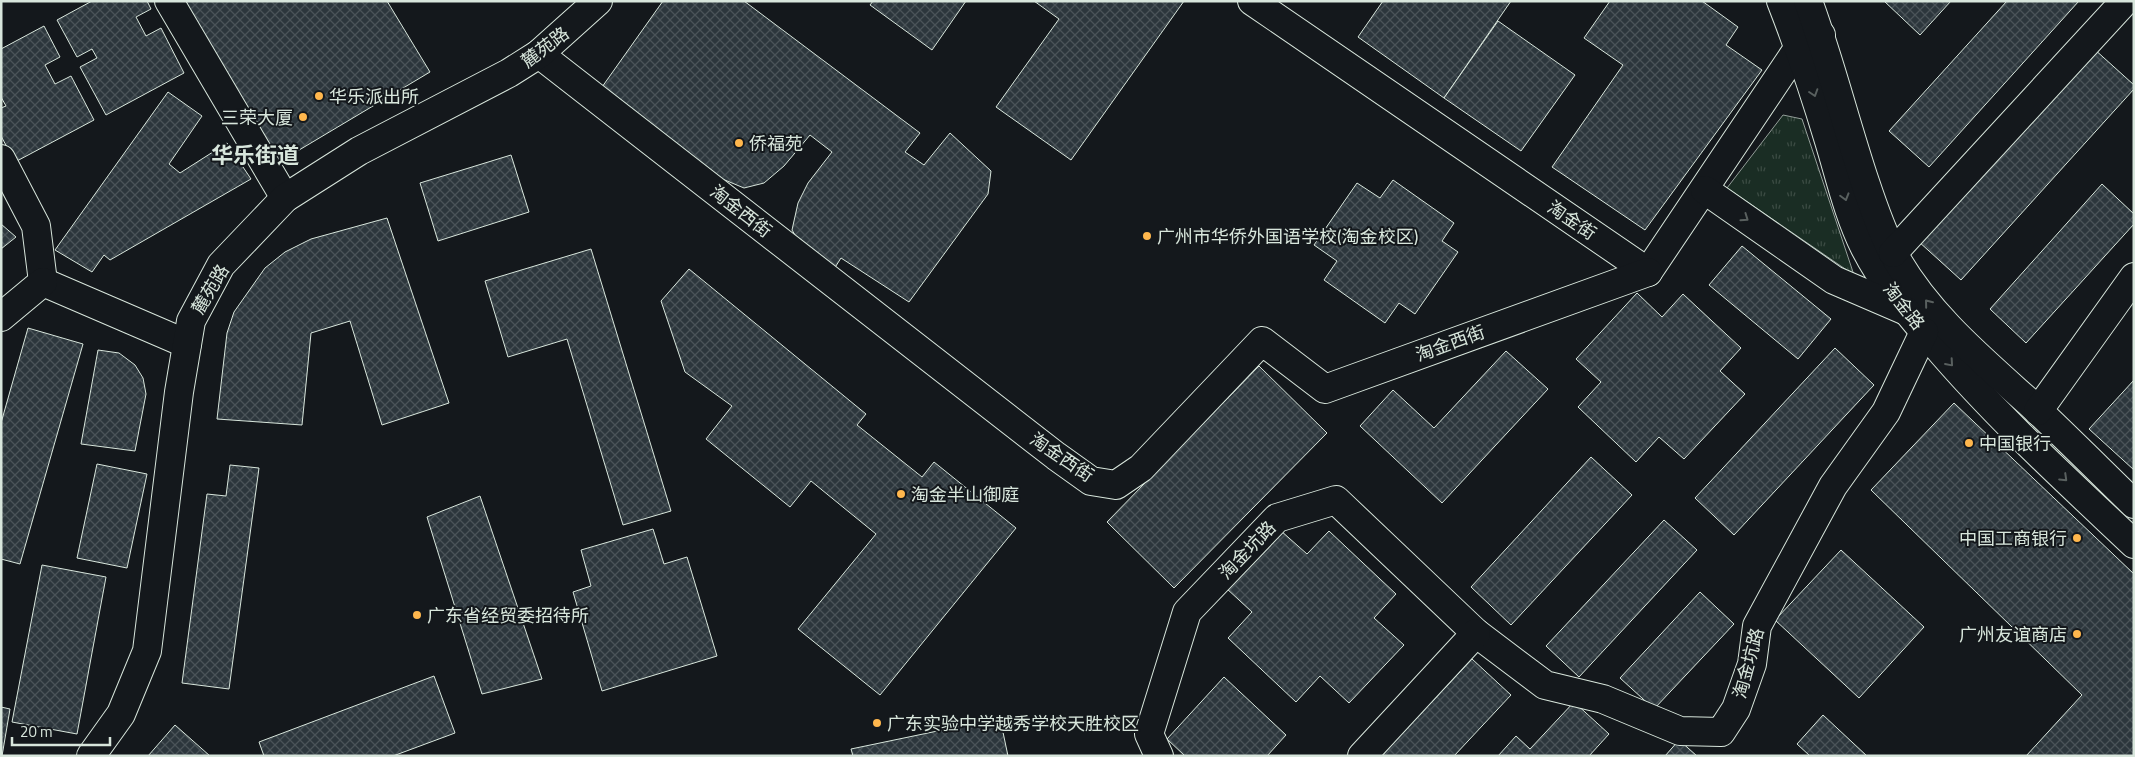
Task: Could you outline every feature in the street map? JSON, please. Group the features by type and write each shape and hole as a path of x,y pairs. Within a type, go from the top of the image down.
{"street":[{"path":"168,1 285,198"},
{"name":"麓苑路","path":"91,756 121,714 147,651 179,392 191,321 221,265 285,198 359,151 508,73 539,54 598,1"},
{"name":"淘金街","path":"1252,1 1648,272"},
{"name":"淘金路","path":"1781,1 1810,41 1849,136 1876,216 1893,253 1914,285 1937,315 1970,348 2134,504"},
{"name":"淘金路","path":"1808,1 1810,41 1825,126 1849,212 1865,248 1882,278 1955,369 2016,432 2134,544"},
{"path":"1893,253 2125,1"},
{"path":"1648,272 1810,41"},
{"name":"淘金西街","path":"539,54 1091,481 1116,485 1140,468 1262,340 1325,388 1648,272"},
{"path":"1,159 36,226 43,282"},
{"path":"1705,190 1834,280 1916,322"},
{"path":"2038,411 2134,278"},
{"path":"1,317 43,282"},
{"path":"43,282 187,344"},
{"name":"淘金坑路","path":"1159,756 1149,734 1187,612 1277,518 1336,500 1476,632 1545,685 1603,699 1680,731 1721,732 1736,709 1752,664 1756,626 1833,486 1886,412 1916,322"},
{"path":"1362,756 1476,632"}],"green space":[{"path":"1783,115 1802,119 1854,275 1727,188"}],"building":[{"path":"92,1 147,1 151,9 136,17 146,36 161,28 184,73 106,115 80,67 97,58 92,49 77,57 57,20"},
{"name":"三荣大厦","path":"183,1 387,1 430,72 279,162"},
{"name":"侨福苑","path":"663,1 744,1 920,133 905,152 924,165 950,133 991,171 988,194 909,302 841,258 834,269 798,240 792,230 798,203 808,183 832,152 810,135 784,166 764,183 744,188 720,178 602,87"},
{"path":"873,1 966,1 932,50 870,5"},
{"path":"1034,1 1184,1 1071,160 996,107 1059,19"},
{"path":"1383,1 1511,1 1444,98 1358,37"},
{"path":"1610,1 1702,1 1738,27 1726,45 1762,70 1645,230 1552,167 1623,65 1584,38"},
{"path":"1884,1 1951,1 1920,35"},
{"path":"2007,1 2079,1 1929,167 1889,131"},
{"path":"1498,21 1575,75 1521,151 1444,98"},
{"path":"44,26 60,57 45,65 55,84 71,76 94,120 15,162 1,136 1,108 6,106 1,97 1,49"},
{"path":"2093,48 2134,85 2134,89 1961,280 1918,241"},
{"path":"168,92 202,116 169,164 180,173 227,143 251,179 110,260 104,255 92,272 55,250"},
{"path":"511,155 529,212 438,241 420,183"},
{"path":"1393,180 1454,223 1442,241 1458,252 1415,314 1399,303 1385,323 1324,280 1337,261 1314,245 1357,183 1380,198"},
{"path":"2102,184 2134,214 2134,224 2026,343 1990,309"},
{"path":"387,218 449,403 382,425 350,321 311,333 302,425 217,419 227,333 234,312 265,268 285,252 311,239"},
{"path":"1,224 16,237 1,249"},
{"path":"1742,246 1831,319 1798,359 1709,285"},
{"path":"591,249 671,511 623,525 567,339 508,357 485,281"},
{"name":"淘金半山御庭","path":"689,269 866,414 857,425 922,477 934,462 1016,528 880,695 798,629 876,534 811,481 790,507 706,439 732,406 685,372 661,301"},
{"path":"1637,293 1662,317 1683,294 1741,348 1720,371 1745,394 1684,459 1659,437 1636,462 1578,407 1601,382 1576,359"},
{"path":"28,328 83,344 20,564 1,559 1,423"},
{"path":"1835,348 1874,385 1734,535 1695,498"},
{"path":"98,350 119,353 135,365 143,378 146,394 135,451 81,444"},
{"path":"1506,351 1548,389 1442,503 1360,426 1393,390 1434,428"},
{"path":"1259,366 1327,433 1174,588 1107,522"},
{"path":"2134,380 2134,470 2089,429"},
{"name":"广州友谊商店","path":"1954,403 2134,574 2134,756 2026,756 2082,695 1871,490"},
{"path":"1591,457 1632,495 1511,625 1471,587"},
{"path":"97,464 147,474 127,568 77,558"},
{"path":"230,465 259,468 229,689 182,683 207,494 226,496"},
{"path":"480,496 542,679 482,694 427,517"},
{"path":"1664,520 1697,550 1579,677 1546,646"},
{"path":"653,529 664,564 687,557 717,656 602,691 573,592 591,586 581,550"},
{"path":"1280,530 1307,554 1329,531 1396,594 1374,618 1404,645 1349,703 1320,676 1296,702 1228,638 1252,612 1226,588"},
{"path":"1841,550 1924,627 1859,698 1775,620"},
{"path":"42,565 106,577 77,734 12,722"},
{"path":"1700,592 1734,624 1654,709 1620,678"},
{"path":"1472,659 1511,695 1454,756 1381,756"},
{"path":"434,676 455,733 393,756 264,756 259,742"},
{"path":"1224,677 1286,735 1267,756 1185,756 1167,739"},
{"path":"1574,702 1609,734 1589,756 1498,756 1516,736 1530,749"},
{"path":"1,707 10,709 2,756 1,756"},
{"path":"1823,715 1867,756 1810,756 1797,744"},
{"path":"1000,718 1008,756 853,756 851,749"},
{"path":"175,725 210,756 148,756"},
{"path":"1679,740 1697,756 1665,756"}],"place":[{"name":"华乐派出所","path":"319,96"},
{"name":"三荣大厦","path":"303,117"},
{"name":"侨福苑","path":"739,143"},
{"name":"广州市华侨外国语学校(淘金校区)","path":"1147,236"},
{"name":"中国银行","path":"1969,443"},
{"name":"淘金半山御庭","path":"901,494"},
{"name":"中国工商银行","path":"2077,538"},
{"name":"广东省经贸委招待所","path":"417,615"},
{"name":"广州友谊商店","path":"2077,634"},
{"name":"广东实验中学越秀学校天胜校区","path":"877,723"}],"district":[{"name":"华乐街道","path":"255,155"}]}
